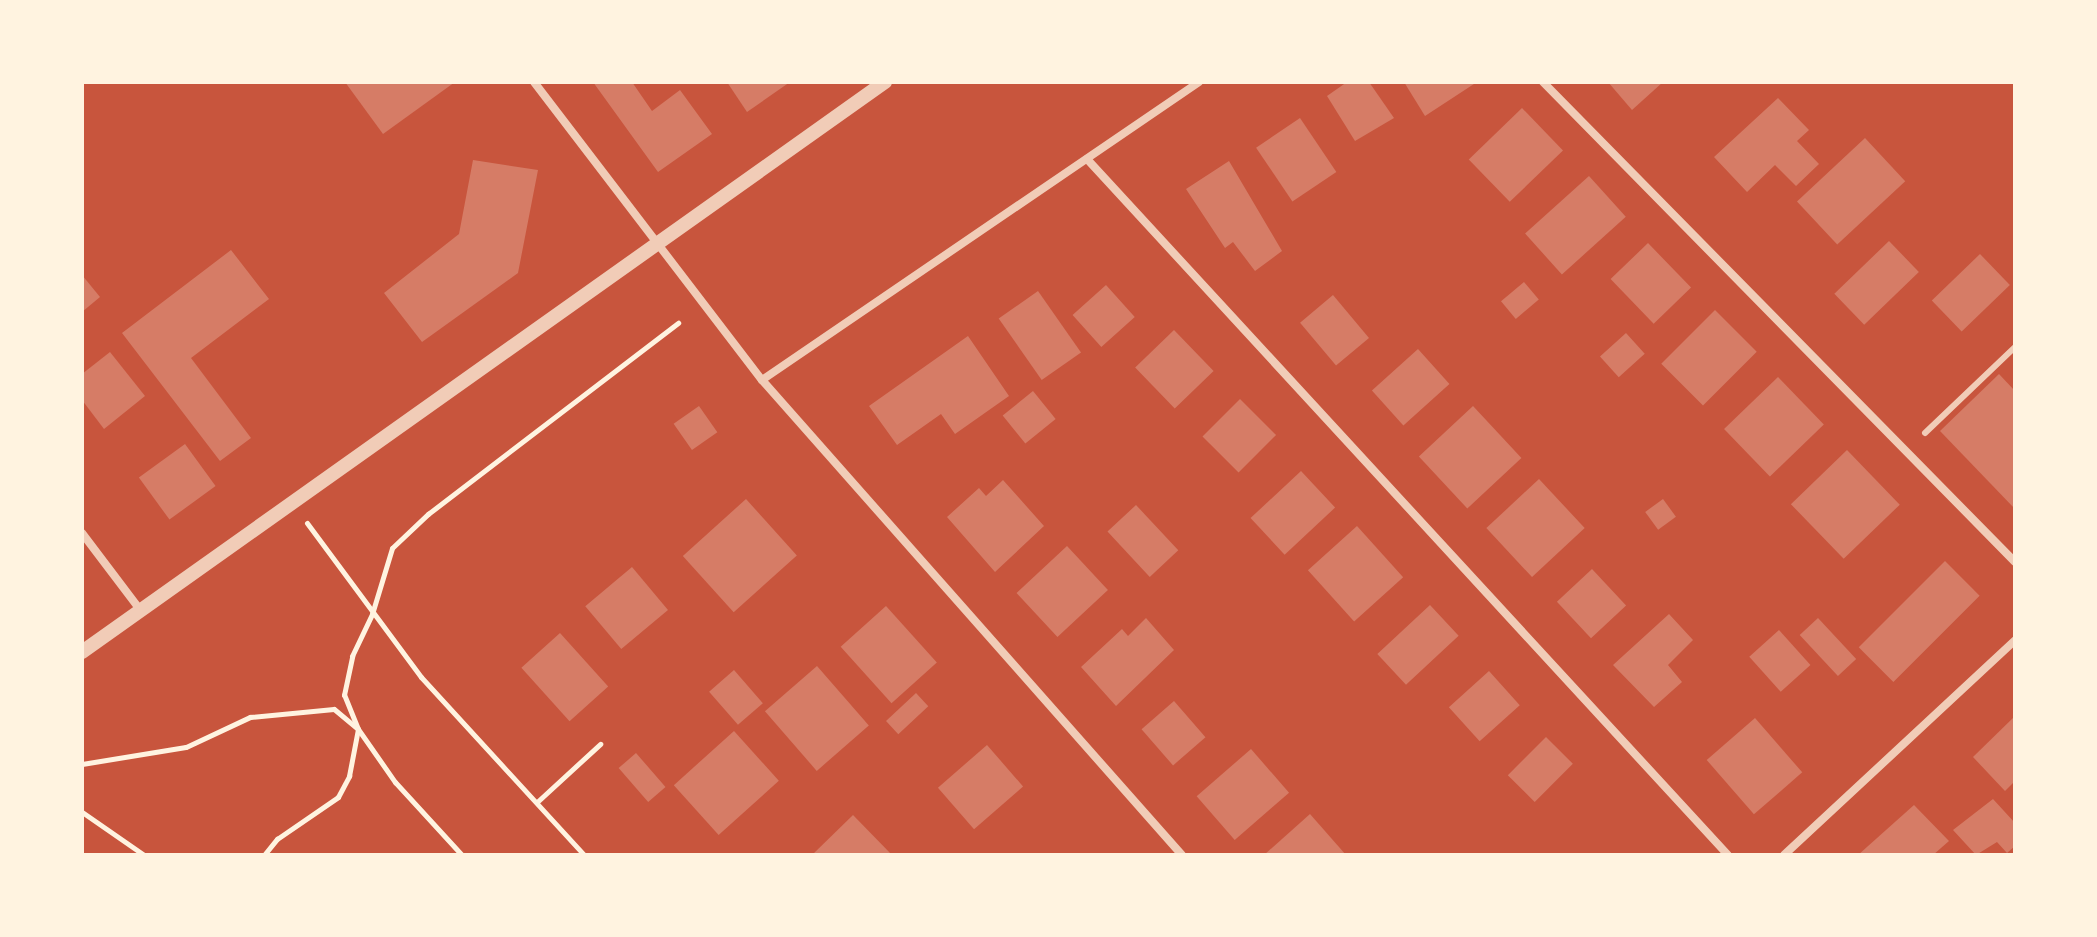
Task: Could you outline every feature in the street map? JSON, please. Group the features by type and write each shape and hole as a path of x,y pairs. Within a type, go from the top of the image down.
{"street":[{"path":"534,82 762,380 1182,855"},
{"path":"82,652 290,500 885,82"},
{"path":"762,380 1199,82"},
{"path":"1543,82 2015,562"},
{"path":"1087,159 1728,855"},
{"path":"82,533 141,611"},
{"path":"1784,855 2015,640"}],"lane":[{"path":"1925,433 2015,347"}],"path":[{"path":"462,855 395,782 358,729 344,695 352,656 372,614 392,548 428,514 678,323"},
{"path":"290,500 372,614 478,744 537,802 584,855"},
{"path":"82,764 186,747 250,717 334,709 358,729"},
{"path":"264,855 277,839 338,797 349,776 358,729"},
{"path":"537,802 600,744"},
{"path":"82,812 144,855"}],"building":[{"path":"345,82 455,82 383,134"},
{"path":"593,82 632,82 652,111 680,90 712,134 658,172"},
{"path":"727,82 790,82 747,112"},
{"path":"1347,82 1369,82 1394,118 1355,141 1327,96"},
{"path":"1404,82 1477,82 1425,116"},
{"path":"1608,82 1663,82 1632,110"},
{"path":"1778,98 1809,130 1797,141 1819,164 1796,186 1775,165 1747,192 1714,157"},
{"path":"1522,108 1563,150 1510,202 1469,159"},
{"path":"1300,118 1336,172 1292,202 1256,148"},
{"path":"1865,138 1905,181 1837,245 1797,201"},
{"path":"473,160 538,170 518,273 422,342 384,293 459,234"},
{"path":"1229,161 1282,251 1255,271 1233,242 1225,248 1186,189"},
{"path":"1589,176 1626,217 1562,274 1525,234"},
{"path":"1889,241 1919,272 1864,325 1834,294"},
{"path":"1648,243 1691,288 1654,324 1611,279"},
{"path":"231,250 269,299 191,358 251,438 220,461 122,333"},
{"path":"1980,254 2010,285 1962,331 1932,301"},
{"path":"82,275 100,297 82,312"},
{"path":"1524,282 1539,300 1516,319 1501,301"},
{"path":"1106,285 1135,317 1101,347 1073,315"},
{"path":"1038,291 1081,352 1042,380 999,319"},
{"path":"1333,295 1369,338 1336,366 1300,323"},
{"path":"1715,310 1757,352 1703,405 1661,364"},
{"path":"1174,330 1214,371 1175,409 1135,368"},
{"path":"1626,333 1645,354 1619,377 1600,356"},
{"path":"968,336 1009,396 955,434 941,414 897,445 869,406"},
{"path":"1418,349 1449,384 1403,425 1372,390"},
{"path":"110,352 145,396 104,429 82,400 82,374"},
{"path":"1999,374 2015,391 2015,509 1940,431"},
{"path":"1778,377 1824,424 1770,477 1724,429"},
{"path":"1033,391 1056,419 1025,444 1003,416"},
{"path":"1240,399 1276,435 1239,473 1203,436"},
{"path":"699,406 717,432 692,450 674,424"},
{"path":"1473,406 1521,458 1467,508 1419,456"},
{"path":"185,444 216,486 169,520 139,478"},
{"path":"1847,450 1900,505 1844,559 1791,504"},
{"path":"1301,471 1335,508 1285,555 1251,518"},
{"path":"1539,479 1585,528 1532,577 1486,528"},
{"path":"1003,480 1044,526 995,572 947,517 979,488 986,496"},
{"path":"746,499 797,555 734,612 683,556"},
{"path":"1663,499 1676,517 1658,530 1645,512"},
{"path":"1136,505 1178,550 1150,577 1107,532"},
{"path":"1357,526 1403,577 1354,621 1308,570"},
{"path":"1067,546 1108,590 1057,637 1017,593"},
{"path":"1945,561 1980,596 1893,682 1859,647"},
{"path":"632,567 668,610 621,649 585,606"},
{"path":"1592,569 1626,606 1591,638 1557,602"},
{"path":"1430,605 1459,636 1406,685 1377,654"},
{"path":"886,606 937,662 892,703 841,647"},
{"path":"1669,614 1693,640 1668,665 1682,682 1654,707 1613,665"},
{"path":"1146,618 1174,650 1116,706 1081,667 1122,629 1128,636"},
{"path":"1818,618 1856,659 1838,676 1800,635"},
{"path":"1779,630 1810,665 1781,692 1749,657"},
{"path":"560,633 608,687 570,721 521,668"},
{"path":"817,666 869,726 817,771 765,711"},
{"path":"734,670 763,703 738,725 709,692"},
{"path":"1489,671 1520,705 1480,741 1449,707"},
{"path":"916,693 928,706 898,734 886,721"},
{"path":"1174,701 1205,737 1173,765 1142,729"},
{"path":"2015,716 2015,781 2005,791 1973,757"},
{"path":"1755,718 1802,772 1754,814 1707,760"},
{"path":"734,731 779,781 719,835 674,785"},
{"path":"1546,737 1573,764 1535,802 1508,775"},
{"path":"987,745 1023,787 974,829 938,788"},
{"path":"1251,749 1289,793 1235,840 1197,796"},
{"path":"636,753 666,787 648,802 619,768"},
{"path":"1993,799 2015,823 2015,846 2007,853 1997,842 1976,855 1953,830"},
{"path":"1914,805 1949,841 1933,855 1858,855"},
{"path":"1310,814 1346,855 1264,855"},
{"path":"853,815 892,855 812,855"}]}
